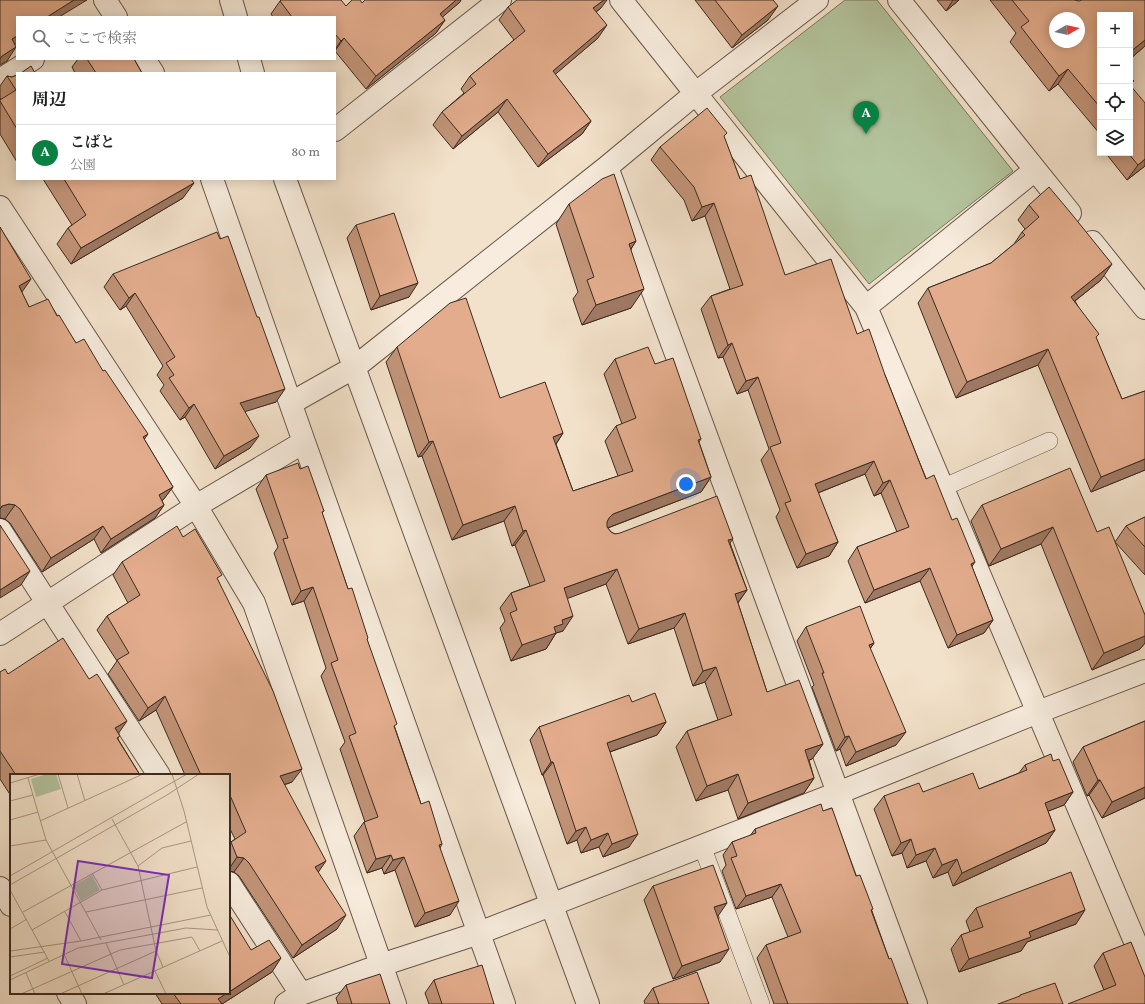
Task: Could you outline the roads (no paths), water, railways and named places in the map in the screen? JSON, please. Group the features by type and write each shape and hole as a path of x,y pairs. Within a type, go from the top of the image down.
{"street":[{"path":"231,0 236,16"},
{"path":"336,129 500,0"},
{"path":"621,0 866,307 1145,965"},
{"path":"291,403 355,367 607,167 695,94 817,0"},
{"path":"899,0 1145,308"},
{"path":"0,80 31,60"},
{"path":"145,60 152,72"},
{"path":"249,60 253,72"},
{"path":"607,167 720,496 838,794 916,1004"},
{"path":"866,307 1035,170"},
{"path":"212,180 504,1004"},
{"path":"285,180 588,1004"},
{"path":"0,207 196,506 254,603 395,1004"},
{"path":"0,634 196,506 304,442"},
{"path":"0,530 158,774"},
{"path":"230,885 293,999 381,965 478,933 551,905 838,794 1038,712 1145,671"},
{"path":"0,888 10,903"},
{"path":"69,994 75,1004"}],"lane":[{"path":"942,488 1049,441"},
{"path":"702,846 761,1004"}],"place":[{"name":"こばと","path":"866,134"}]}
